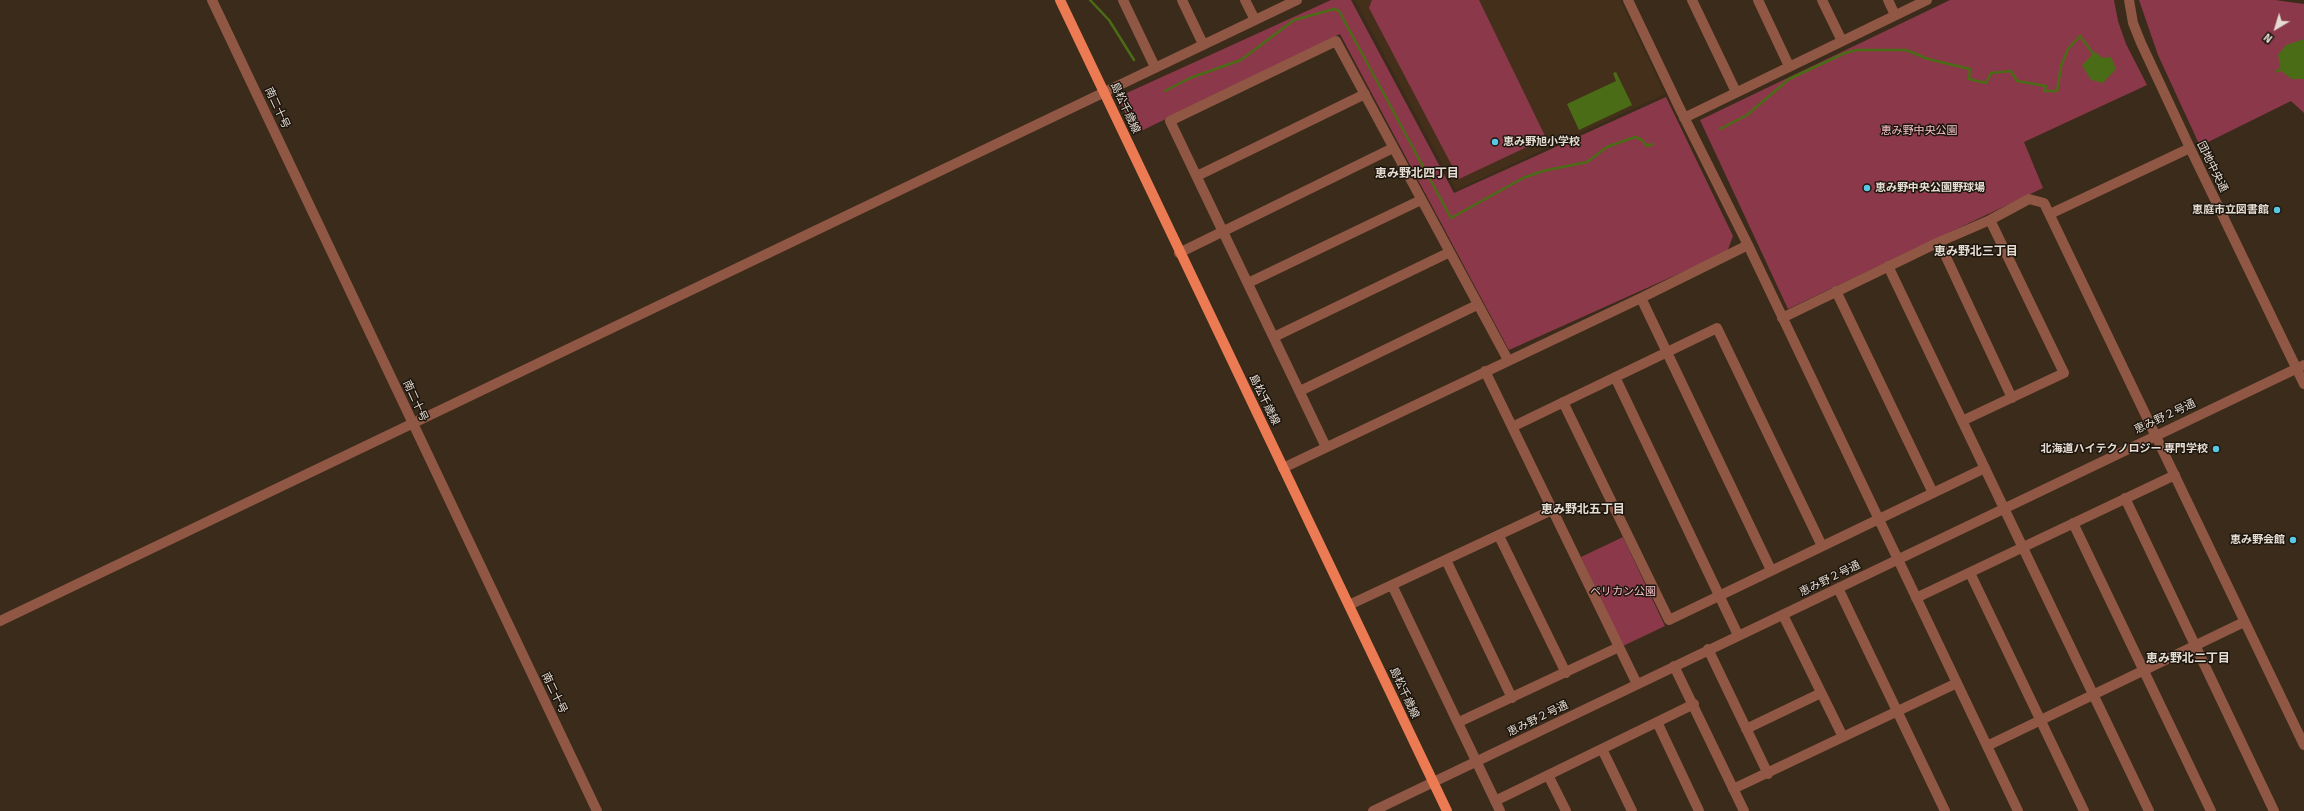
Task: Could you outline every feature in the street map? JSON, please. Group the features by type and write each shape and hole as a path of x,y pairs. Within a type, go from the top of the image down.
{"main road":[{"name":"島松千歳線","path":"1060,0 1179,253 1447,811"}],"street":[{"name":"南二十号","path":"212,0 597,811"},
{"path":"1123,0 1155,67"},
{"path":"1182,0 1203,44"},
{"path":"1245,0 1255,20"},
{"path":"0,621 1296,0"},
{"path":"1628,0 1684,118 1748,245 2018,811"},
{"path":"1692,0 1736,92"},
{"path":"1758,0 1790,66"},
{"path":"1822,0 1842,41"},
{"path":"1888,0 1895,15"},
{"path":"1684,118 1927,0"},
{"name":"団地中央通","path":"2129,0 2133,23 2141,43 2190,148 2300,366 2304,384"},
{"path":"1326,447 1170,121 1328,44 1336,41 1448,253 1508,360"},
{"path":"1197,176 1365,94"},
{"path":"1179,253 1222,230 1393,148"},
{"path":"2050,214 2190,148"},
{"path":"1782,318 1888,266 1990,220 2029,199 2044,203 2304,745"},
{"path":"1248,283 1421,200"},
{"path":"1962,422 2064,372 1990,220"},
{"path":"1939,242 2012,398"},
{"path":"1283,468 1641,298 1748,245"},
{"path":"1274,337 1448,253"},
{"path":"1888,266 2149,811"},
{"path":"1836,291 1933,493"},
{"path":"1641,298 1665,353 1771,570"},
{"path":"1300,391 1477,306"},
{"path":"1512,427 1717,328 1822,546"},
{"name":"恵み野２号通","path":"1374,811 1738,634 1783,615 2300,366"},
{"path":"1485,371 1637,684"},
{"path":"1615,377 1738,634"},
{"path":"1563,402 1669,620 1985,468"},
{"path":"1916,598 2175,475"},
{"path":"2125,498 2194,647 2274,811"},
{"path":"1349,606 1552,510"},
{"path":"2073,523 2211,811"},
{"path":"1499,536 1566,672"},
{"path":"1446,560 1512,698"},
{"path":"1970,573 2084,811"},
{"path":"1392,585 1459,722 1476,762 1500,811"},
{"path":"1838,588 1945,811"},
{"path":"1783,615 1843,737"},
{"path":"1987,746 2244,622"},
{"path":"1459,722 1619,647"},
{"path":"1708,649 1768,774"},
{"path":"1674,666 1694,704 1744,811"},
{"path":"1733,789 1768,774 1957,682"},
{"path":"1746,729 1821,693"},
{"path":"1495,801 1694,704"},
{"path":"1657,722 1699,811"},
{"path":"1602,749 1632,811"},
{"path":"1548,775 1566,811"}],"shaded area":[{"name":"恵み野旭小学校","path":"1355,0 1620,0 1665,94 1456,190"},
{"path":"2304,39 2304,79 2292,79 2281,71 2278,55 2286,45"},
{"path":"2095,52 2103,58 2111,57 2116,69 2103,83 2091,80 2082,65"},
{"path":"1616,72 1632,105 1579,130 1567,104 1616,81 1613,73"}],"green space":[{"path":"1331,0 1351,0 1454,193 1666,97 1733,236 1727,252 1509,350 1340,34 1135,134 1118,97"},
{"path":"1372,0 1479,0 1546,138 1459,179 1369,8"},
{"name":"恵み野中央公園","path":"1950,0 2114,0 2118,21 2126,44 2147,85 2024,142 2043,188 1788,309 1700,120"},
{"path":"2139,0 2275,0 2304,4 2304,113 2291,101 2200,146 2158,55"},
{"name":"ペリカン公園","path":"1623,537 1665,626 1623,646 1581,557"}],"waterway":[{"path":"1090,0 1109,20 1134,60"},
{"path":"1165,91 1190,78 1241,60 1294,20 1334,9 1339,11 1451,218 1523,178 1543,171 1587,162 1607,147 1635,137 1642,140 1647,146 1653,144"},
{"path":"1720,129 1747,115 1789,79 1845,53 1857,50 1906,50 1928,59 1970,69 1969,79 1986,83 1991,73 2011,71 2017,81 2046,86 2044,91 2057,91 2061,66 2068,49 2080,36 2095,56"},
{"path":"2277,71 2284,68"}],"place":[{"name":"恵み野旭小学校","path":"1495,142"},
{"name":"恵み野中央公園野球場","path":"1867,188"},
{"name":"恵庭市立図書館","path":"2277,210"},
{"name":"北海道ハイテクノロジー 専門学校","path":"2216,449"},
{"name":"恵み野会館","path":"2293,540"}],"district":[{"name":"恵み野北四丁目","path":"1417,174"},
{"name":"恵み野北三丁目","path":"1976,252"},
{"name":"恵み野北五丁目","path":"1583,510"},
{"name":"恵み野北二丁目","path":"2188,659"}]}
